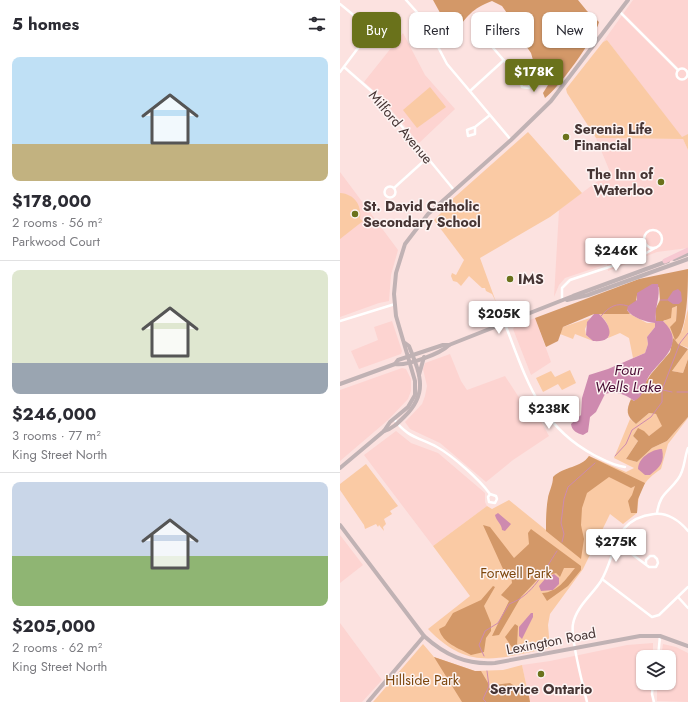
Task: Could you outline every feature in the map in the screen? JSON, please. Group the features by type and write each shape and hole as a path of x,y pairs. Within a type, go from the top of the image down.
{"highway":[{"path":"665,261 688,250"}],"main road":[{"path":"396,421 408,407 414,395 415,381 404,347 405,343 395,304 396,273 405,244 428,214 543,110 561,89 628,0"},
{"path":"340,384 394,364 414,361 444,349 449,345 665,261 688,254"},
{"path":"563,301 588,295 688,259"},
{"path":"340,468 384,431 386,426 396,421 414,408 421,389 419,375 413,356 409,346 405,343"},
{"path":"394,364 398,360 443,345 449,345"},
{"path":"419,375 421,361 424,357"},
{"name":"Lexington Road","path":"340,525 424,636 437,648 448,655 462,660 484,664 510,661 640,636 660,636 672,639 688,646"},
{"path":"368,702 424,636"}],"street":[{"path":"406,0 424,20 447,64 511,140"},
{"path":"340,4 368,27 370,32 340,72"},
{"path":"620,12 678,70"},
{"path":"493,48 520,79 522,87 529,88 529,82 520,79"},
{"path":"470,91 504,60"},
{"name":"Milford Avenue","path":"344,67 376,95 426,159 454,191"},
{"path":"678,70 686,70 688,75 686,78 679,79 677,76 678,70"},
{"path":"475,127 490,115"},
{"path":"394,188 426,159"},
{"path":"391,186 394,188 396,191 394,195 390,197 386,196 386,188 391,186"},
{"path":"563,301 562,288 570,280 639,257 655,248 661,243 662,236 658,232 650,231 644,237 645,244 649,247 655,248"},
{"path":"340,321 377,308 395,304"},
{"path":"505,324 528,384 554,424 565,437 583,450 605,461 625,467"},
{"path":"396,421 405,432 438,448 455,460 490,494"},
{"path":"657,513 664,493 678,479 688,448"},
{"path":"587,702 572,631 574,618 577,611 602,579 623,528 632,520 657,513 676,520 688,531"},
{"path":"616,542 651,568 656,567 658,563 657,559 654,556 650,556 646,560 646,564"},
{"path":"602,579 652,617 659,615 688,587"},
{"path":"678,597 688,608"},
{"path":"659,650 660,636"},
{"path":"652,690 654,702"}],"shaded area":[{"path":"633,0 688,0 688,134 682,138 607,40 603,42"},
{"path":"403,33 409,44 409,48 411,48 425,75 455,109 419,143 380,96 364,82 391,48 401,48 401,36"},
{"path":"596,138 683,139 688,150 688,248 657,252 608,271 607,264 565,278 559,285 554,297 559,210 610,172"},
{"name":"St. David Catholic Secondary School","path":"340,172 398,250 391,275 389,301 379,303 340,317"},
{"path":"535,318 551,362 531,375 513,329 515,326"},
{"path":"392,321 402,351 401,354 359,369 351,351 378,340 374,327"},
{"path":"450,354 461,381 467,390 505,376 518,396 536,412 549,436 513,460 486,482 440,443 410,429 405,422 422,404 425,396 427,386 423,369 425,363"},
{"path":"402,368 406,369 411,379 411,391 408,399 388,420 340,461 340,390"},
{"path":"396,431 411,443 438,453 485,493 485,502 487,506 433,546 364,455"},
{"path":"340,535 363,565 340,583"},
{"path":"340,623 382,680 362,702 340,702"},
{"path":"653,643 653,650 636,650 636,690 651,690 652,702 530,702 522,665 550,661 627,645"},
{"path":"663,644 676,647 688,653 688,702 657,701 657,690 676,690 676,650 662,650"}],"green space":[{"path":"433,0 578,0 588,12 542,12 542,48 585,48 558,85 545,98 543,93 549,80 547,70 533,60 528,48 534,48 534,12 506,12 502,6 492,1 471,12 463,23 463,12 440,12"},
{"path":"607,40 682,137 688,134 688,150 683,139 596,138 567,93 566,89 603,42"},
{"path":"430,87 446,107 417,128 403,110"},
{"path":"528,132 582,193 550,217 480,258 496,302 492,294 486,291 485,288 482,288 469,276 461,286 457,282 453,281 451,276 452,273 456,275 464,260 434,220 441,213 439,211"},
{"path":"340,193 350,196 359,205 360,219 363,221 340,239"},
{"path":"688,269 685,318 683,328 675,340 670,327 676,321 677,306 672,308 671,318 663,321 656,321 655,310 660,300 659,287 637,295 636,302 627,310 630,314 594,314 563,327 558,341 546,347 535,318 639,279"},
{"path":"677,306 676,321 682,332 688,309 688,348 678,344 673,338 672,343 671,331 663,321 665,321 672,308"},
{"path":"599,314 630,314 647,323 655,323 655,327 647,337 648,344 645,353 633,358 629,338 620,333 608,338 608,325"},
{"path":"590,318 585,329 586,335 593,341 575,334 573,339 560,334 563,327"},
{"path":"673,338 678,344 688,349 672,371 683,373 688,359 688,417 667,441 652,448 637,462 626,459 638,441 633,436 638,428 649,436 662,426 656,414 649,413 636,424 630,418 628,413 628,406 631,399 634,401 644,389 645,383 651,374 670,352"},
{"path":"688,349 688,359 683,373 672,371"},
{"path":"570,370 576,383 562,390 558,384 543,392 536,378 551,371 555,377"},
{"name":"Forwell Park","path":"649,413 656,414 663,426 649,436 638,429 633,436 638,441 626,459 637,462 652,448 667,441 688,418 668,444 661,469 650,478 640,492 637,513 623,524 610,514 583,569 550,614 548,625 550,648 500,658 471,657 457,652 443,643 428,629 470,596 433,546 487,506 492,509 509,500 546,530 548,497 558,476 584,463 589,456 626,472 634,468 614,458 630,419 636,424"},
{"path":"589,456 645,483 638,499 637,513 631,513 628,501 635,486 631,488 609,477 587,493 582,508 581,525 584,539 581,559 546,531 546,510 553,477 557,473 582,463"},
{"path":"366,464 398,506 390,511 392,514 384,519 386,524 383,527 384,531 379,525 378,527 376,524 365,529 364,525 340,490 340,484"},
{"path":"483,525 490,527 514,558 529,544 528,533 531,529 581,566 581,570 568,586 547,601 542,593 557,588 575,568 564,568 560,577 556,573 539,578 521,597 499,635 492,636 509,601 501,595 512,583 511,575 503,569"},
{"path":"493,586 495,587 484,606 491,623 491,631 486,638 484,652 471,655 448,642 441,634 439,629 445,626 453,613 481,600"},
{"path":"515,624 518,626 517,646 513,649 505,637"},
{"name":"Hillside Park","path":"423,644 434,657 475,671 503,670 522,665 530,702 373,702"},
{"path":"434,657 475,671 481,671 491,688 494,685 510,683 516,687 528,691 530,702 462,702"}],"water":[{"name":"Four Wells Lake","path":"652,284 658,284 659,289 656,321 663,321 670,329 673,337 670,351 649,376 642,394 638,399 634,401 617,393 605,394 596,412 590,417 588,432 583,435 574,430 571,424 581,415 582,398 589,375 608,369 645,353 648,344 647,337 655,327 655,323 644,321 629,313 627,310 628,306 637,300 637,293"},
{"path":"678,289 681,292 682,301 679,304 673,304 667,300 673,291"},
{"path":"594,314 599,314 609,328 610,333 608,336 600,341 593,341 586,335 587,322"},
{"path":"658,449 662,449 663,457 661,464 654,472 650,475 645,475 638,469 640,461 646,455"},
{"path":"498,513 511,524 505,531 502,530 495,515"},
{"path":"554,574 559,578 559,584 553,590 541,591 539,586 545,579"},
{"path":"531,613 533,613 533,617 522,639 519,636 519,627"}],"waterway":[{"path":"660,300 667,300"},
{"path":"601,316 613,306 628,306"},
{"path":"615,456 626,444 632,430 651,417 662,402 662,390 680,343 688,333"},
{"path":"663,390 672,392"},
{"path":"677,392 688,392"},
{"path":"562,542 564,534 561,523 564,499 568,487 595,463"},
{"path":"484,656 479,645 485,631 498,623 509,604 518,600 531,589 557,551"},
{"path":"486,702 483,699 489,686 487,671"}],"place":[{"name":"Serenia Life Financial","path":"566,137"},
{"name":"The Inn of Waterloo","path":"661,182"},
{"name":"St. David Catholic Secondary School","path":"355,214"},
{"name":"IMS","path":"510,279"},
{"name":"Service Ontario","path":"541,674"}]}
